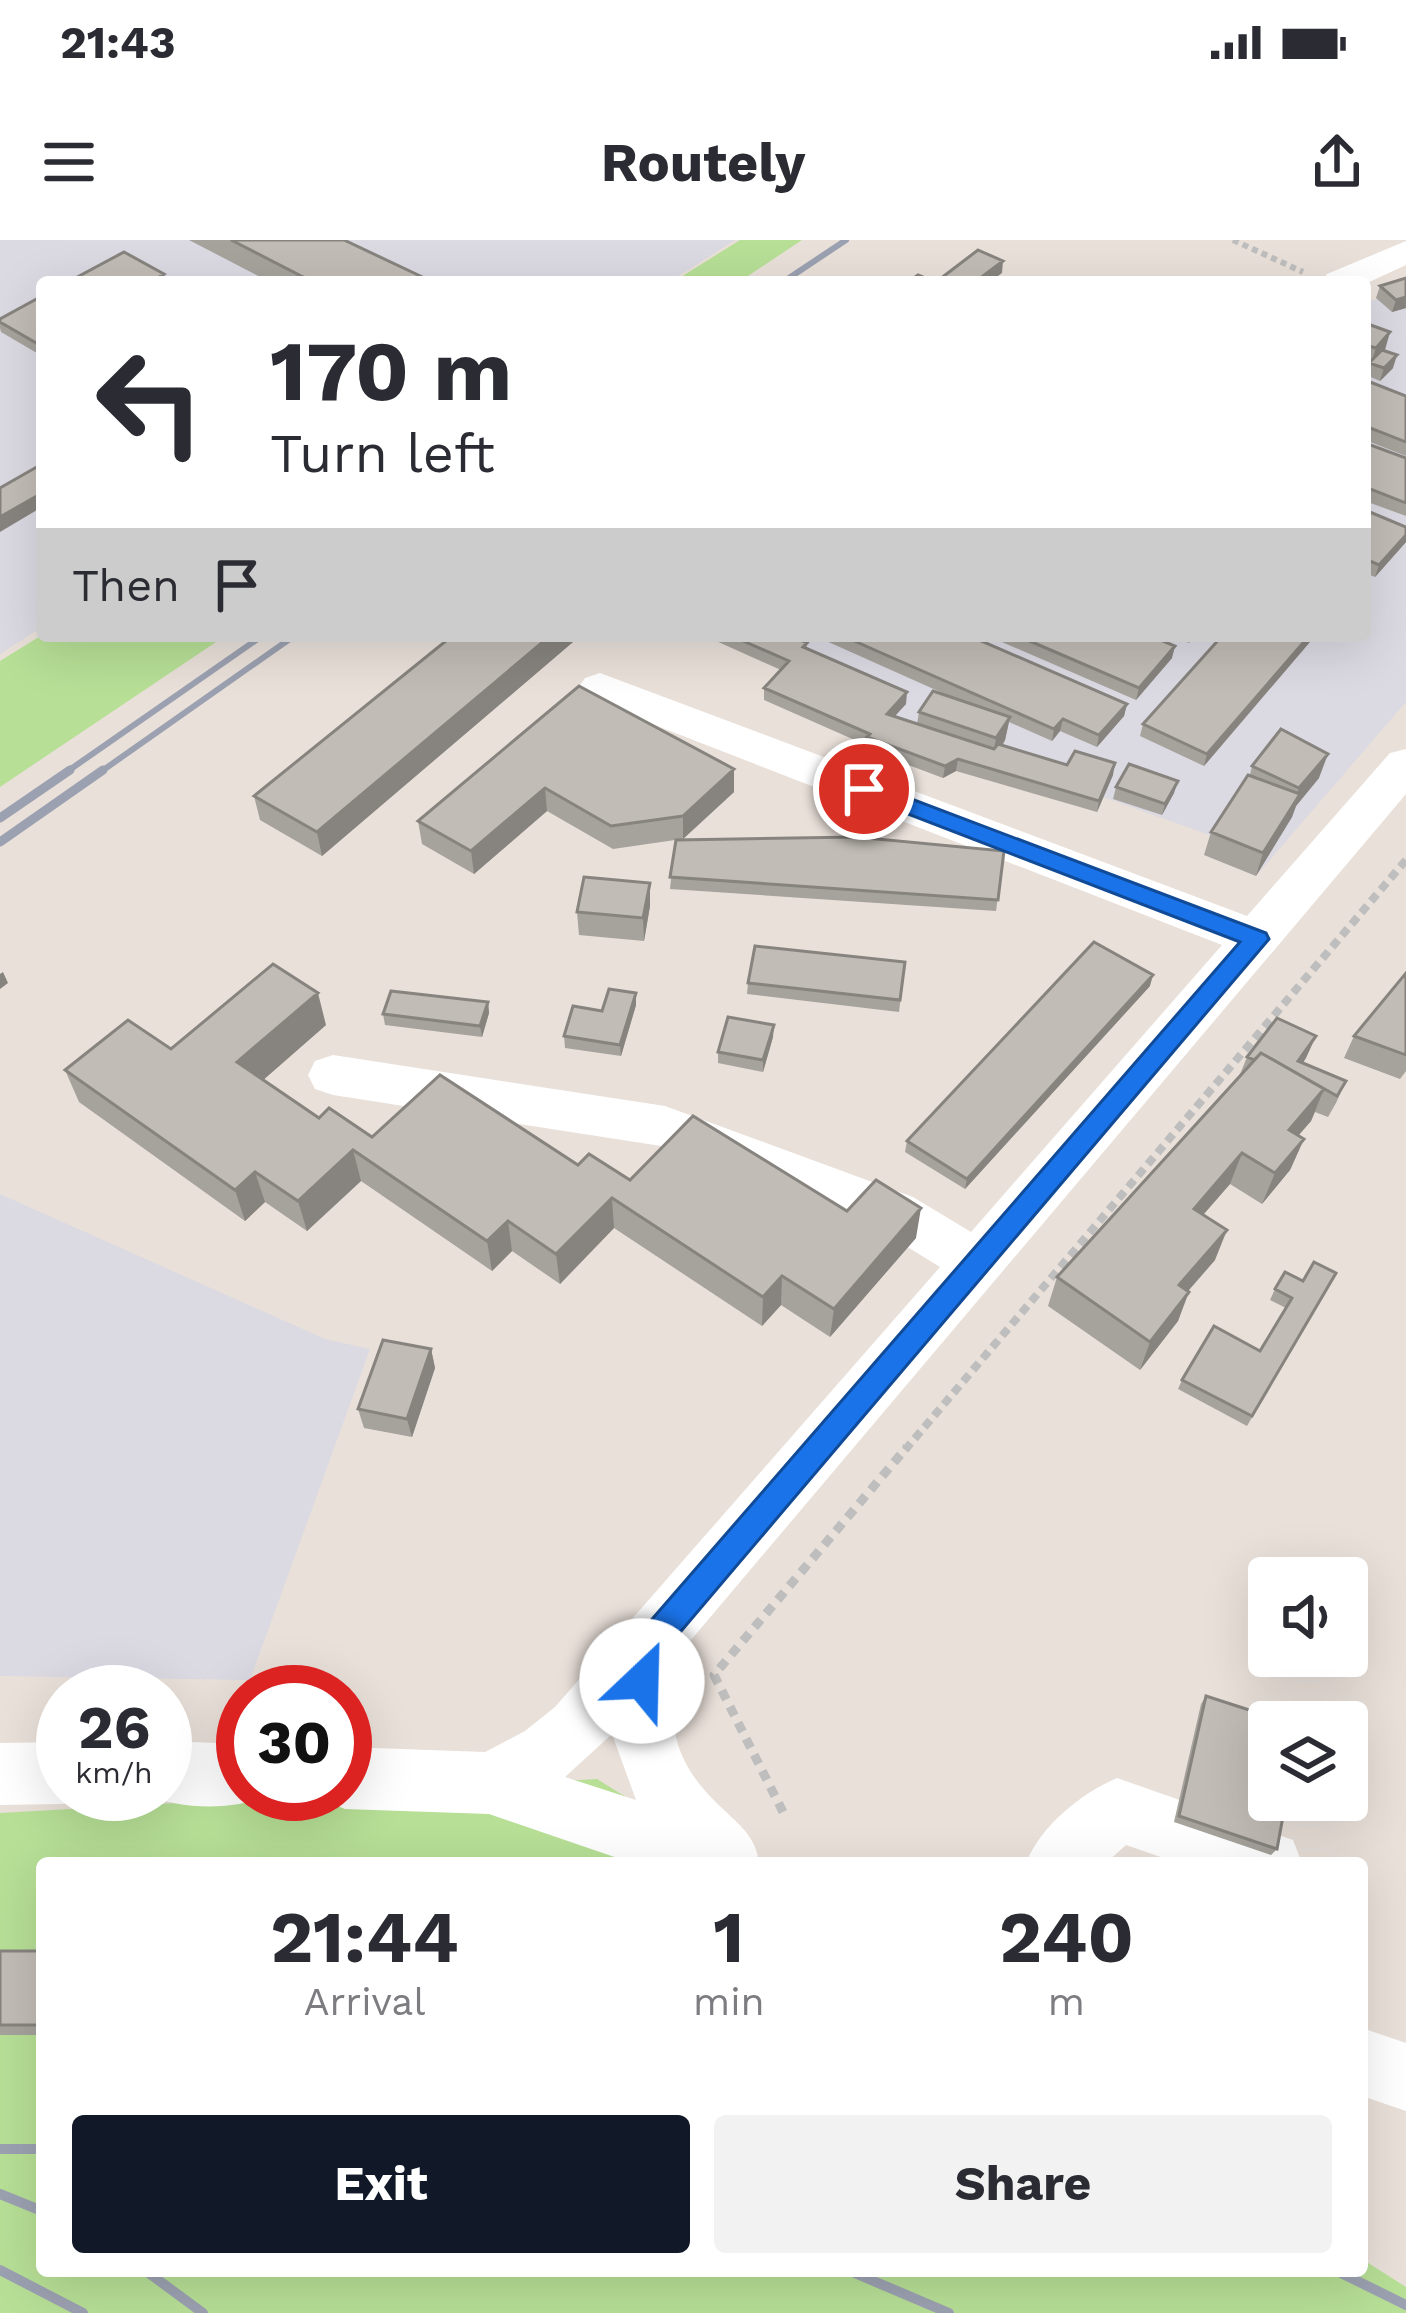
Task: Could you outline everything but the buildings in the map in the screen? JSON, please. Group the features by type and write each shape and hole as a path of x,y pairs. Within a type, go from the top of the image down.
{"street":[{"path":"1330,276 1406,252 1394,240"},
{"path":"600,688 1257,939"},
{"path":"489,1783 547,1753 577,1728 1406,764"},
{"path":"333,1075 665,1126 894,1212 980,1264"},
{"path":"651,1643 638,1711 641,1743 677,1810 730,1857"},
{"path":"0,1774 36,1773"},
{"path":"372,1779 489,1783 709,1857"},
{"path":"1065,1857 1118,1810 1253,1857"},
{"path":"1368,2064 1406,2077"}],"path":[{"path":"1233,240 1319,276"},
{"path":"784,1812 714,1675 1406,860"}],"shaded area":[{"path":"0,240 735,240 678,276 36,276 36,631 0,654"},
{"path":"1406,289 1406,702 1256,876 1204,855 1215,837 1103,797 1106,790 886,726 905,705 722,642 1371,642 1371,301"},
{"path":"0,1194 325,1339 370,1349 255,1665 216,1665 216,1679 192,1679 192,1665 36,1665 36,1677 0,1676"}],"green space":[{"path":"740,240 802,240 748,276 683,276"},
{"path":"36,639 216,642 0,787 0,661"},
{"path":"597,1779 722,1857 36,1857 36,2277 1368,2277 1368,2263 1406,2287 1406,2313 0,2313 0,1813 36,1811 36,1821 192,1821 192,1802 216,1801 216,1821 372,1821 372,1792"}],"railway":[{"path":"792,276 846,240"},
{"path":"65,773 253,642"},
{"path":"99,773 285,642"},
{"path":"0,818 70,770"},
{"path":"0,842 103,770"},
{"path":"0,2149 36,2149"},
{"path":"0,2194 36,2209"},
{"path":"0,2270 83,2313"},
{"path":"154,2277 203,2313"},
{"path":"864,2277 949,2313"},
{"path":"1349,2277 1406,2305"}],"route":[{"path":"642,1681 651,1643 1257,939 864,789"}]}
